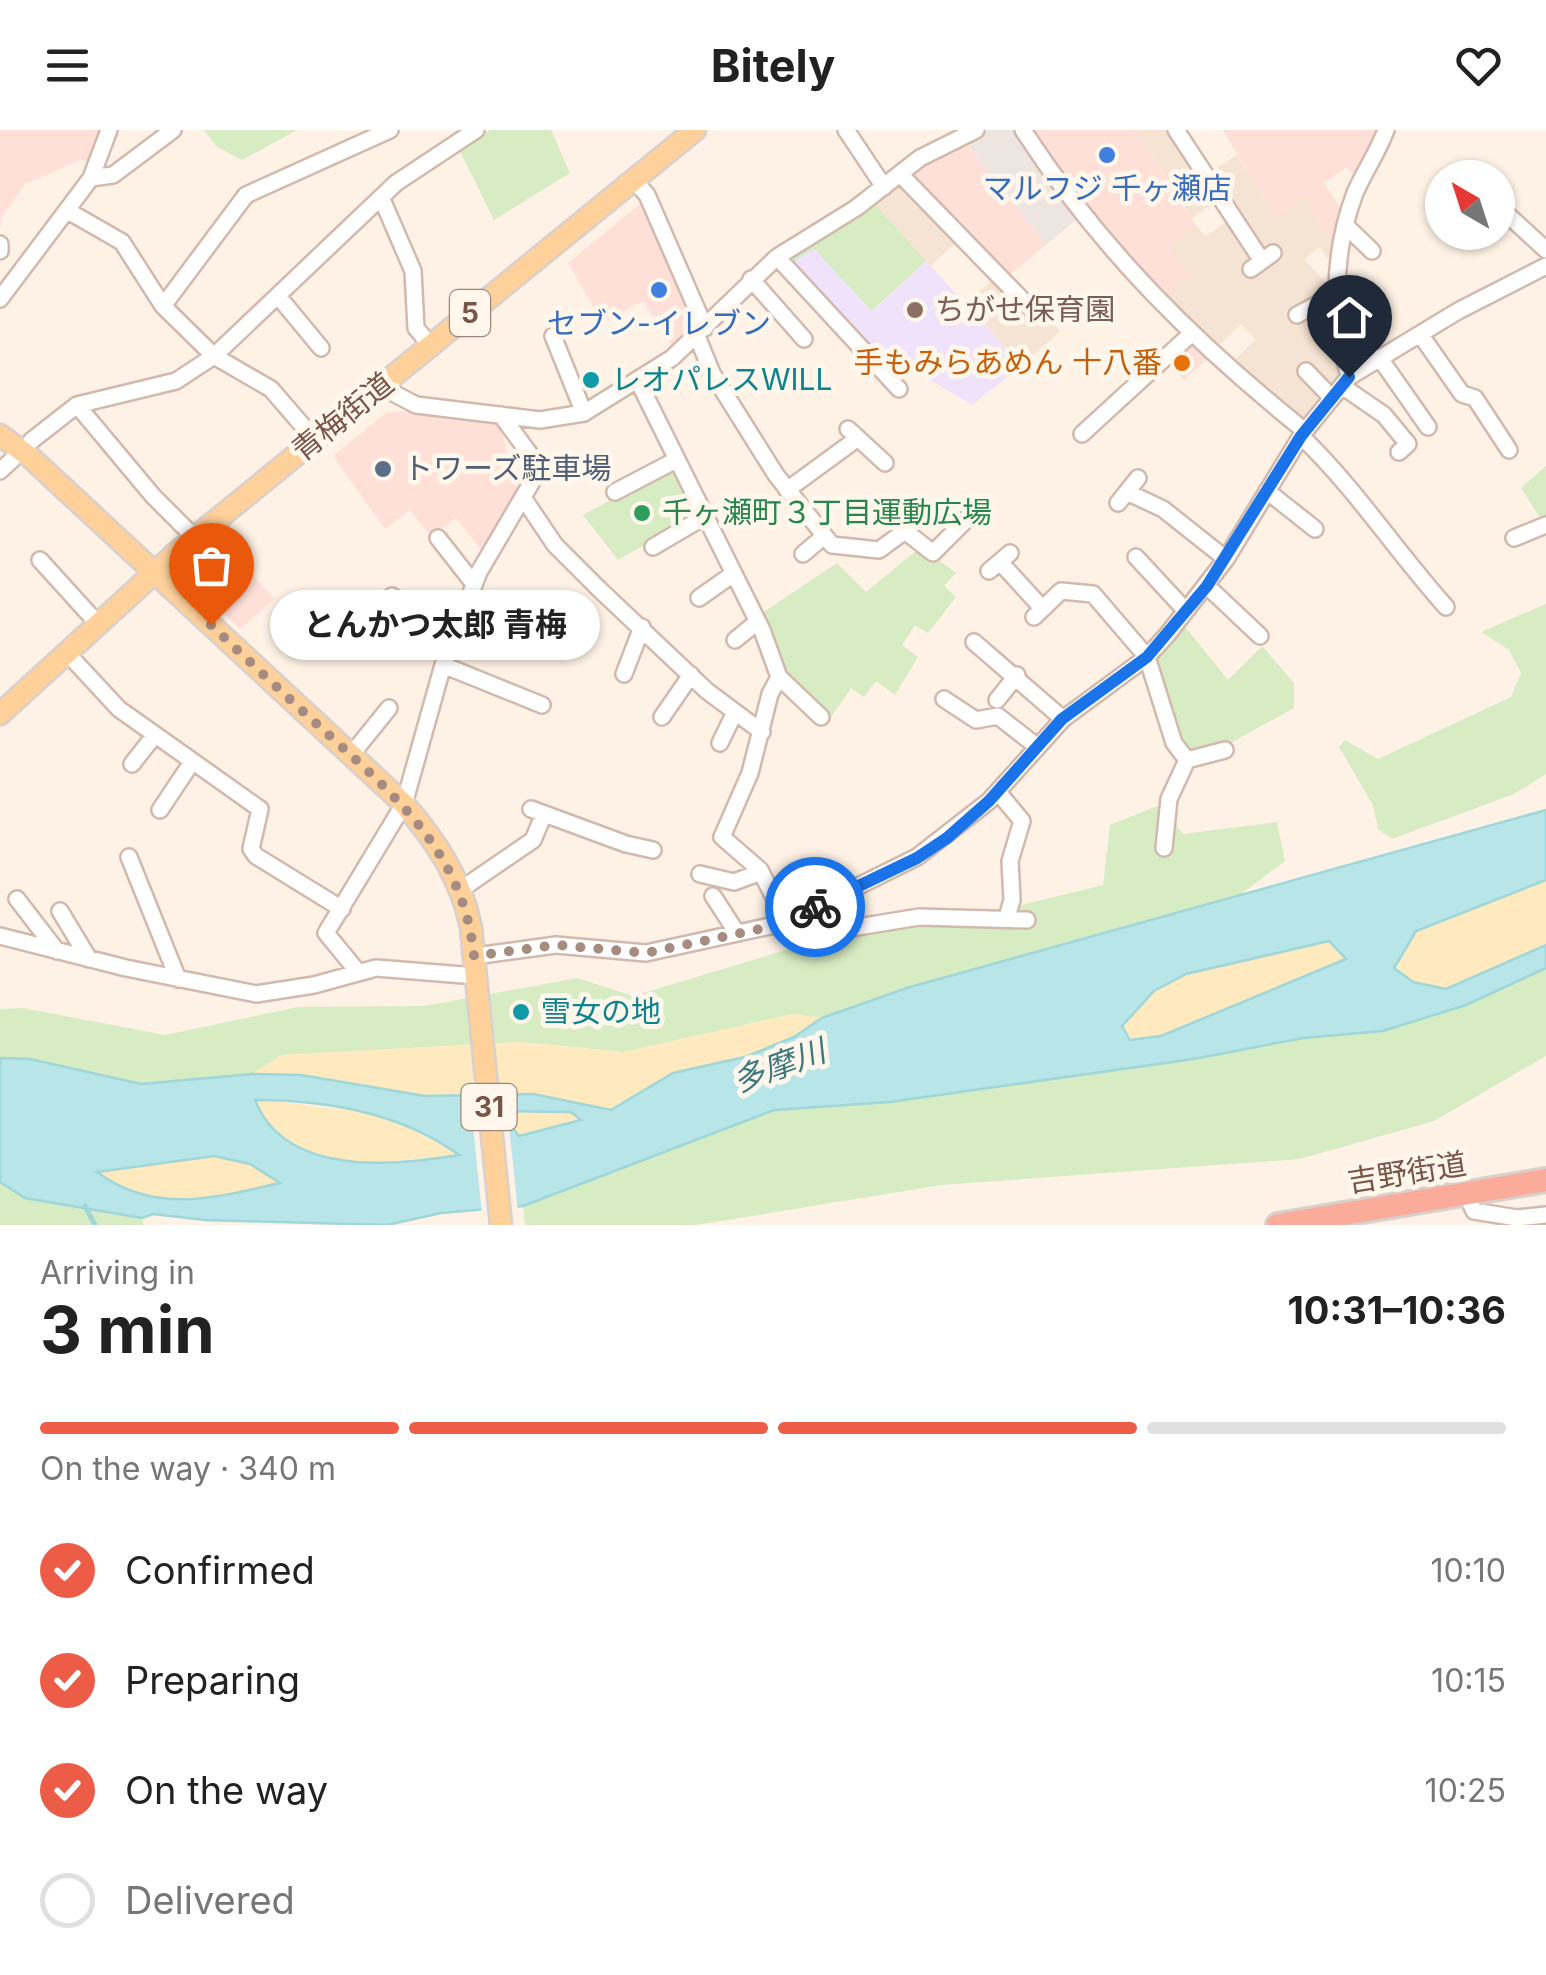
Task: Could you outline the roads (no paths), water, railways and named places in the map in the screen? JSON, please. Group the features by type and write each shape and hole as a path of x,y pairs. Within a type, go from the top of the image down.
{"highway":[{"name":"吉野街道","path":"1278,1225 1546,1180"}],"main road":[{"name":"青梅街道","path":"2,708 154,572 695,130"},
{"name":"31","path":"0,434 404,804 439,849 460,890 476,974 501,1225"}],"street":[{"path":"0,298 92,178 109,130"},
{"path":"92,178 113,175 173,130"},
{"path":"163,306 246,194 390,130"},
{"path":"32,441 77,404 176,382 214,356 381,197 476,130"},
{"path":"846,130 884,187"},
{"path":"380,386 404,402 501,415 540,420 584,413 638,381 701,332 751,279 777,258 932,151 976,130"},
{"path":"1023,130 1072,204 1191,334 1303,433 1362,498 1387,541 1446,607"},
{"path":"1176,130 1210,172 1262,261"},
{"path":"1341,387 1337,254 1345,225 1386,130"},
{"path":"900,174 980,268 1032,310"},
{"path":"634,180 646,194 729,402 823,537 832,545 879,550 905,532 934,553 975,511"},
{"path":"381,197 413,270 416,328 430,346"},
{"path":"68,211 122,242 163,306 214,356 272,389 315,440"},
{"path":"1515,222 1546,250"},
{"path":"1345,225 1372,251"},
{"path":"777,258 892,370 900,390"},
{"path":"0,936 256,994 314,985 358,972 409,969 476,974 556,945 646,953 789,920 917,858 998,792 1035,745 1062,719 1147,657 1207,586 1303,433 1341,387 1378,357 1546,266"},
{"path":"751,279 804,339"},
{"path":"1296,315 1336,294"},
{"path":"278,296 321,348"},
{"path":"1082,434 1191,334"},
{"path":"1420,334 1462,394 1475,398 1509,450"},
{"path":"554,336 584,413"},
{"path":"1378,357 1428,427"},
{"path":"1306,371 1341,387 1384,415 1408,444 1399,452"},
{"path":"638,381 757,622 779,676 821,717"},
{"path":"77,404 153,496 195,538"},
{"path":"358,972 326,933 404,804 443,665 474,584 485,558 524,500 540,468 501,415"},
{"path":"787,490 853,433 886,463"},
{"path":"0,471 13,460"},
{"path":"615,492 676,460"},
{"path":"1138,478 1123,498 1164,509 1226,559"},
{"path":"1267,491 1315,529"},
{"path":"524,500 555,545 690,675 734,714 762,732"},
{"path":"653,547 704,517"},
{"path":"1514,538 1546,525"},
{"path":"803,554 823,537"},
{"path":"438,538 474,584"},
{"path":"1136,557 1186,611"},
{"path":"40,560 98,624"},
{"path":"999,562 1038,613 1061,590 1093,594 1147,657 1174,743 1187,760"},
{"path":"699,598 733,574"},
{"path":"1207,586 1260,636"},
{"path":"367,624 392,596 451,643"},
{"path":"465,607 514,628"},
{"path":"736,640 757,622"},
{"path":"624,674 642,627"},
{"path":"974,642 1062,719"},
{"path":"67,653 109,700 260,809 251,850 256,856 342,909"},
{"path":"443,665 542,705"},
{"path":"662,717 690,675"},
{"path":"779,676 770,694 750,772 722,837 761,872 789,920 809,935 919,917 1028,920"},
{"path":"997,700 1017,676"},
{"path":"948,706 976,720 998,716 1035,745"},
{"path":"354,758 389,708"},
{"path":"720,743 734,714"},
{"path":"132,764 154,736"},
{"path":"1187,760 1225,750"},
{"path":"1164,848 1170,800 1187,760"},
{"path":"160,810 192,762"},
{"path":"998,792 1022,821 1010,861 1012,900 1007,917"},
{"path":"460,890 533,840 538,811 626,844 645,841"},
{"path":"129,858 178,979"},
{"path":"821,869 838,896"},
{"path":"700,874 734,882 761,872"},
{"path":"713,896 738,933"},
{"path":"17,899 57,951"},
{"path":"60,911 89,959"},
{"path":"1466,1194 1474,1211 1490,1216 1546,1215"}],"water":[{"name":"多摩川","path":"1546,810 1546,880 1416,931 1394,968 1413,982 1446,989 1546,945 1546,968 1466,1005 1383,1031 1303,1038 1193,1059 890,1102 774,1110 523,1206 441,1213 387,1225 205,1220 153,1214 142,1218 25,1198 0,1182 0,1058 30,1059 141,1084 252,1074 301,1075 425,1096 533,1094 611,1110 673,1073 745,1057 794,1037 822,1018 910,987","holes":["1329,941 1346,959 1161,1036 1130,1040 1122,1026 1154,991 1186,974","255,1100 362,1112 412,1129 459,1155 403,1162 343,1160 290,1143 270,1125","499,1111 571,1112 581,1120 519,1136","214,1156 250,1164 280,1183 232,1194 163,1198 141,1194 97,1172"]}],"waterway":[{"path":"85,1206 95,1225"}],"place":[{"name":"マルフジ 千ヶ瀬店","path":"1107,155"},
{"name":"セブン-イレブン","path":"659,290"},
{"name":"ちがせ保育園","path":"915,310"},
{"name":"手もみらあめん 十八番","path":"1182,363"},
{"name":"レオパレスWILL","path":"591,380"},
{"name":"トワーズ駐車場","path":"383,469"},
{"name":"千ヶ瀬町３丁目運動広場","path":"642,513"},
{"name":"とんかつ太郎 青梅","path":"211,625"},
{"name":"雪女の地","path":"521,1012"}]}
